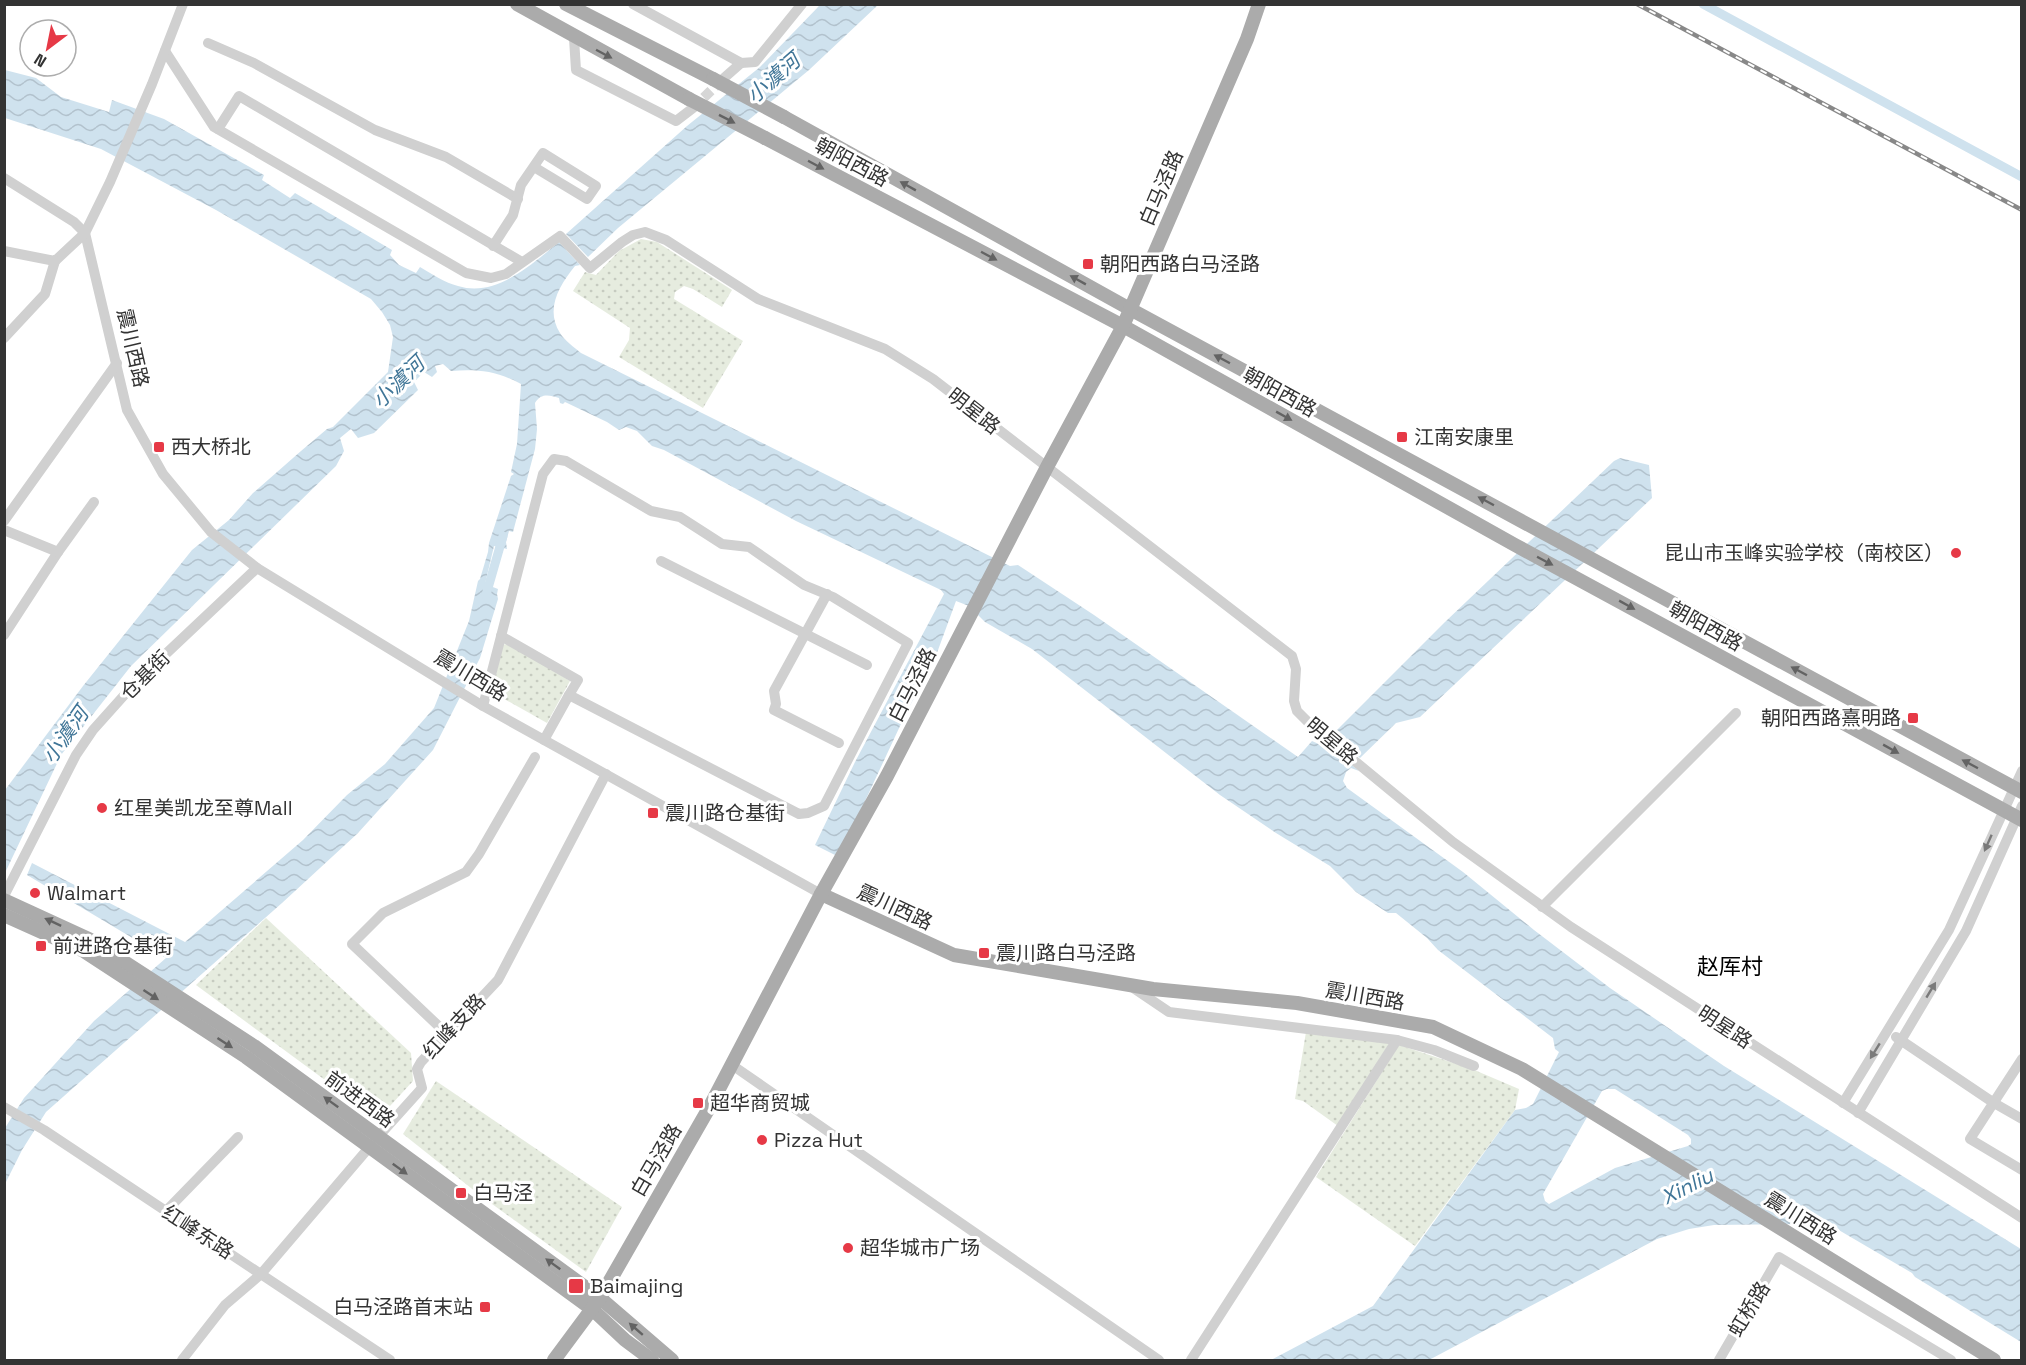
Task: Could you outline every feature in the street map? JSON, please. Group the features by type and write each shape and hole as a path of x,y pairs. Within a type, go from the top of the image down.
{"main road":[{"name":"朝阳西路","path":"517,4 691,104 765,138 1123,326 1515,545 2002,810 2020,814"},
{"name":"朝阳西路","path":"566,4 718,79 1130,309 2017,790"},
{"name":"白马泾路","path":"554,1360 596,1303 732,1065 821,894 887,776 1047,467 1123,326 1247,39 1259,4"},
{"name":"震川西路","path":"821,894 954,955 1129,985 1297,1003 1433,1028 1522,1069 1994,1360"},
{"name":"前进西路","path":"4,898 89,939 140,972 246,1057 374,1142 672,1360"},
{"name":"前进西路","path":"4,915 82,950 126,979 180,1006"},
{"name":"前进西路","path":"596,1303 625,1341 652,1360"}],"street":[{"path":"4,338 45,294 55,261 85,233 110,182 152,84 183,4"},
{"path":"633,4 741,63"},
{"path":"718,79 741,63 755,62 802,4"},
{"path":"574,38 576,70 676,121 691,104"},
{"path":"208,43 254,63 375,130 446,157 518,199"},
{"path":"165,51 214,127 466,273 491,278 506,274 522,262 240,96 218,129"},
{"path":"494,246 513,215 521,185 543,153 596,186 587,199 534,167"},
{"path":"4,178 74,222 85,233"},
{"name":"明星路","path":"522,262 560,236 590,268 633,235 645,232 666,240 758,299 885,349 933,379 1292,656 1296,669 1294,701 1297,711 1453,842 1570,927 2022,1218"},
{"name":"震川西路","path":"85,233 128,410 163,474 211,532 257,568 464,695 821,894"},
{"path":"4,251 55,261"},
{"path":"4,521 117,363"},
{"path":"483,706 543,474 554,459 566,461 651,511 680,517 722,544 749,547 804,585 827,594 908,643 824,807 808,813 799,814 569,695"},
{"path":"6,629 94,502"},
{"path":"4,530 58,552"},
{"path":"661,561 867,665"},
{"name":"仓基街","path":"4,898 76,755 93,730 136,681 257,568"},
{"path":"827,594 774,691 776,704 774,710 839,742"},
{"path":"501,636 578,680 544,740"},
{"path":"1542,907 1736,713"},
{"path":"448,1035 352,944 383,914 466,872 479,854 535,757"},
{"path":"1843,1103 1948,930 2002,810 2017,790 2022,771"},
{"name":"红峰支路","path":"182,1360 225,1305 261,1274 422,1088 417,1069 421,1062 498,980 606,774"},
{"path":"1858,1113 1966,931 2020,814"},
{"path":"1129,985 1169,1012 1396,1040 1434,1050 1474,1066"},
{"path":"1888,1031 2022,1119"},
{"path":"1191,1360 1396,1040"},
{"path":"2022,1059 1970,1139 2022,1170"},
{"path":"732,1065 1159,1360"},
{"name":"红峰东路","path":"7,1108 166,1210 390,1360"},
{"path":"166,1210 238,1137"},
{"name":"虹桥路","path":"1719,1360 1779,1257 1951,1360"}],"shaded area":[{"path":"641,239 657,242 732,290 722,307 684,286 675,292 674,299 743,341 703,408 619,357 629,340 630,328 573,291 585,272 596,275 619,251"},
{"path":"503,644 513,646 570,681 547,723 492,692"},
{"path":"266,918 411,1053 413,1081 378,1119 196,985"},
{"path":"1306,1032 1390,1042 1338,1126 1303,1101 1295,1099"},
{"path":"1399,1045 1472,1069 1519,1089 1515,1110 1415,1246 1316,1177"},
{"path":"436,1081 622,1207 586,1272 481,1196 403,1134"}],"water":[{"name":"小澞河","path":"820,5 878,5 809,70 618,228 588,257 566,234 687,126 760,67"},
{"path":"5,70 18,73 18,78 36,78 61,97 109,112 112,100 164,119 264,175 262,180 290,198 295,193 392,250 390,255 399,265 416,273 420,267 443,281 458,286 486,287 513,277 559,242 580,265 575,266 559,290 554,315 562,336 581,353 1010,566 1018,565 1298,757 1312,741 1321,745 1322,739 1359,771 1351,768 1346,772 1343,781 1347,788 1463,872 1610,988 1724,1066 2021,1249 2021,1342 1837,1229 1807,1224 1714,1225 1689,1229 1657,1239 1429,1360 1271,1360 1373,1306 1515,1110 1533,1104 1559,1052 1555,1049 1553,1038 1438,950 1396,913 1388,913 1356,892 1330,866 1220,795 1032,649 985,622 969,606 956,601 934,661 907,711 839,857 815,845 855,762 944,594 941,590 796,521 664,450 652,446 637,431 626,427 619,430 565,402 560,403 559,398 549,396 543,396 535,403 537,429 535,449 513,532 509,531 507,549 494,546 485,584 498,589 498,599 480,658 433,750 358,833 46,1112 22,1150 5,1184 5,1128 24,1098 94,1021 166,958 27,875 32,863 185,942 303,840 347,795 385,764 434,708 469,621 489,543 511,476 514,474 511,472 517,444 521,384 504,376 487,372 451,371 443,364 435,366 437,372 432,377 424,372 414,382 418,390 374,433 358,438 351,429 340,438 344,451 336,466 131,666 61,755 5,873 5,790 83,686 192,550 229,520 253,493 301,451 327,429 333,427 388,372 393,337 390,325 371,299 216,210 101,149 5,118","holes":["1615,1089 1691,1139 1691,1144 1688,1146 1615,1168 1549,1204 1545,1201 1543,1194 1602,1091"]},
{"path":"1620,458 1649,465 1652,498 1420,717 1396,723 1360,758 1332,735 1445,622 1614,461"}],"waterway":[{"path":"1703,4 2022,177"},
{"path":"486,595 503,536"}],"tunnel":[{"path":"693,108 724,78"}],"railway":[{"path":"1637,4 2022,210"}],"place":[{"name":"朝阳西路白马泾路","path":"1088,264"},
{"name":"江南安康里","path":"1402,437"},
{"name":"西大桥北","path":"159,447"},
{"name":"昆山市玉峰实验学校（南校区）","path":"1956,553"},
{"name":"朝阳西路熹明路","path":"1913,718"},
{"name":"红星美凯龙至尊Mall","path":"102,808"},
{"name":"震川路仓基街","path":"653,813"},
{"name":"Walmart","path":"35,893"},
{"name":"前进路仓基街","path":"41,946"},
{"name":"震川路白马泾路","path":"984,953"},
{"name":"超华商贸城","path":"698,1103"},
{"name":"Pizza Hut","path":"762,1140"},
{"name":"白马泾","path":"461,1193"},
{"name":"超华城市广场","path":"848,1248"},
{"name":"Baimajing","path":"576,1286"},
{"name":"白马泾路首末站","path":"485,1307"}],"district":[{"name":"赵厍村","path":"1730,966"}],"water label":[{"name":"Xinliu","path":"1687,1186"}]}
